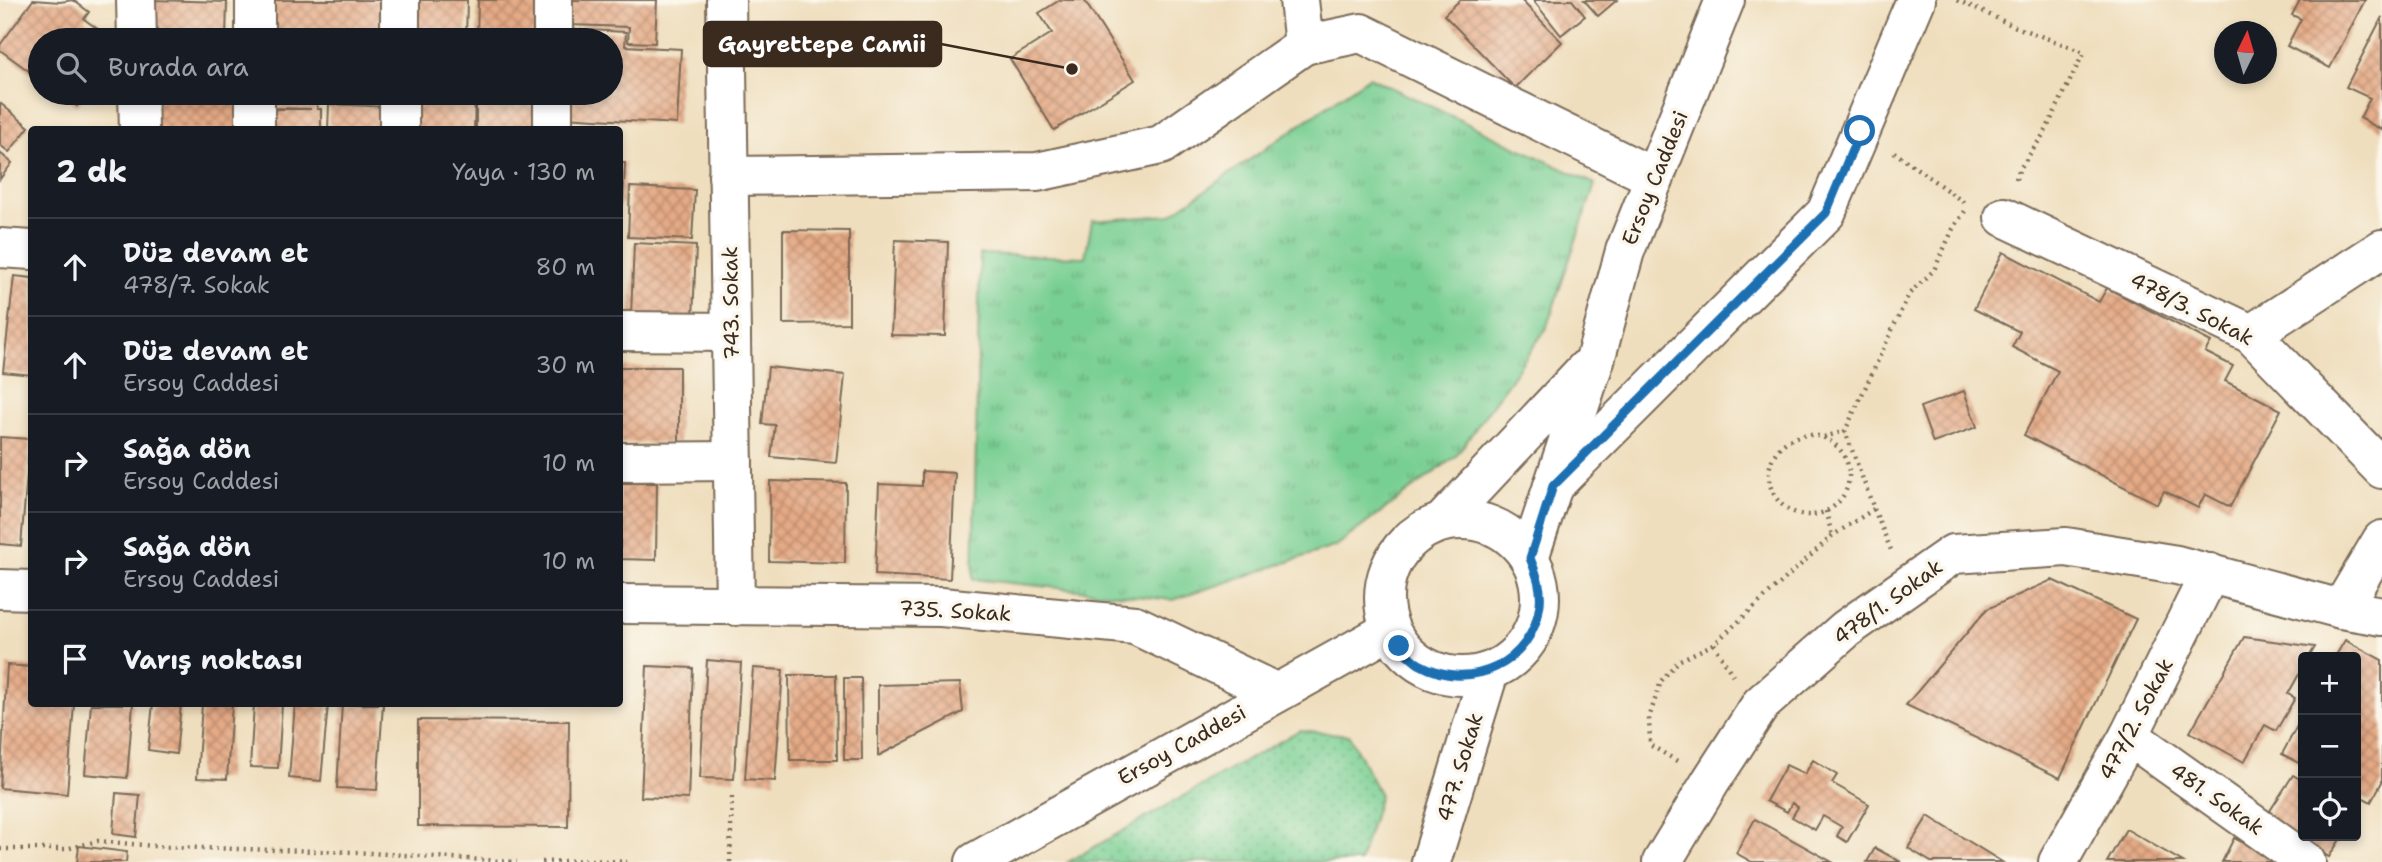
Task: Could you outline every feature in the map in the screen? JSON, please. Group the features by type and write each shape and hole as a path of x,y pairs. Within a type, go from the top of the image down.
{"street":[{"path":"136,0 137,28"},
{"path":"255,0 255,28"},
{"path":"400,0 400,28"},
{"path":"553,0 553,28"},
{"name":"743. Sokak","path":"726,0 735,606"},
{"path":"1299,0 1304,45"},
{"name":"Ersoy Caddesi","path":"1530,558 1595,360 1625,251 1725,0"},
{"path":"1553,486 1826,213 1916,0"},
{"path":"729,176 1037,172 1161,145 1304,45 1362,33 1655,178"},
{"path":"138,105 139,126"},
{"path":"255,105 255,126"},
{"path":"399,105 399,126"},
{"path":"553,105 553,126"},
{"name":"478/3. Sokak","path":"2004,217 2251,334 2382,469"},
{"path":"0,248 28,250"},
{"path":"2251,334 2382,249"},
{"path":"623,331 731,332"},
{"name":"Ersoy Caddesi","path":"1443,521 1595,360"},
{"path":"623,462 733,461"},
{"name":"Ersoy Caddesi","path":"1468,519 1492,525 1513,539 1530,558 1538,578 1540,601 1536,624 1526,644 1509,661 1489,671 1465,676 1440,673 1417,663 1399,646 1390,630 1383,598 1387,573 1399,550 1419,532 1443,521 1468,519"},
{"path":"2341,609 2382,540"},
{"name":"478/1. Sokak","path":"1662,862 1761,704 1846,629 1953,554 2066,547 2177,565 2341,609 2382,616"},
{"name":"477/2. Sokak","path":"2058,862 2129,736 2210,573"},
{"path":"0,589 28,590"},
{"name":"735. Sokak","path":"623,604 941,607 1135,625 1275,692"},
{"name":"Ersoy Caddesi","path":"975,862 1390,630"},
{"name":"477. Sokak","path":"1431,862 1489,671"},
{"name":"481. Sokak","path":"2129,736 2306,862"}],"path":[{"path":"1957,0 2016,27 2084,52 2045,132 2019,170 2004,217"},
{"path":"1711,781 1650,745 1648,718 1661,681 1678,660 1714,644 1832,536 1874,509 1845,431 1909,294 1934,270 1953,229 1968,206 1898,154 1860,131"},
{"path":"1823,438 1845,431"},
{"path":"1797,436 1823,438 1835,444 1844,454 1849,467 1849,480 1837,503 1826,511 1800,514 1777,500 1771,489 1771,463 1776,452 1797,436"},
{"path":"1826,511 1832,536"},
{"path":"730,862 732,793"},
{"path":"0,849 65,849 98,841 165,847 393,854 517,862"},
{"path":"393,854 393,862"},
{"path":"542,862 627,862"}],"green space":[{"path":"1369,77 1595,184 1546,329 1456,456 1336,546 1173,600 973,579 980,254 1085,257 1092,221 1170,215"},
{"path":"1300,730 1349,735 1380,795 1360,862 1068,862"}],"building":[{"path":"33,0 73,0 89,12 84,19 96,28 28,28 28,70 0,50 0,45"},
{"path":"152,0 227,2 226,28 151,28"},
{"path":"275,0 391,0 390,28 274,28"},
{"path":"418,0 467,0 466,28 417,28"},
{"path":"478,0 544,0 543,28 477,28"},
{"path":"571,0 657,0 655,43 628,42 629,27 569,25"},
{"path":"1060,0 1084,0 1135,80 1054,130 1010,59 1052,33 1039,13"},
{"path":"1460,0 1521,0 1562,42 1515,88 1444,15"},
{"path":"1533,0 1572,0 1585,16 1561,35"},
{"path":"1584,0 1617,0 1598,16"},
{"path":"2300,0 2365,0 2330,68 2287,46 2301,19 2292,15"},
{"path":"2382,17 2382,130 2360,118 2370,98 2346,87"},
{"path":"623,32 626,32 625,46 681,49 677,124 564,117 565,105 623,105"},
{"path":"0,103 28,128 9,152 0,145"},
{"path":"150,105 238,105 237,126 149,126"},
{"path":"269,105 317,105 317,109 321,109 321,126 268,126 267,109 311,109 269,108"},
{"path":"329,105 389,107 388,126 328,126"},
{"path":"412,105 475,105 474,126 411,126"},
{"path":"476,105 542,105 541,126 476,126"},
{"path":"0,153 12,163 0,179"},
{"path":"623,163 625,163 623,204"},
{"path":"630,187 695,190 692,240 628,237"},
{"path":"783,230 849,231 849,323 783,324"},
{"path":"895,240 948,242 945,336 891,335"},
{"path":"634,243 696,246 693,319 631,316"},
{"path":"2003,252 2099,302 2107,288 2211,342 2205,352 2233,366 2225,381 2281,410 2230,507 2205,494 2198,508 2164,491 2157,504 2024,435 2058,371 2012,347 2020,332 1974,309"},
{"path":"14,276 28,278 28,375 3,372"},
{"path":"623,367 679,367 679,443 623,443"},
{"path":"768,367 845,375 836,463 771,457 775,425 762,424"},
{"path":"1964,391 1977,427 1933,443 1920,407"},
{"path":"0,437 28,439 21,546 0,544"},
{"path":"922,471 955,473 950,579 875,575 879,484 922,486"},
{"path":"770,481 846,483 845,563 769,561"},
{"path":"623,483 657,483 656,560 623,559"},
{"path":"2052,580 2136,619 2060,778 1906,705 1987,609"},
{"path":"2244,637 2315,647 2312,652 2298,652 2298,676 2288,694 2295,698 2276,731 2265,725 2244,762 2190,732"},
{"path":"2345,640 2382,660 2382,782 2371,802 2361,797 2361,652 2338,652"},
{"path":"707,660 741,663 734,779 700,778"},
{"path":"7,665 28,667 28,707 74,707 67,794 0,788"},
{"path":"647,666 693,668 688,799 641,797"},
{"path":"753,668 783,670 775,781 745,779"},
{"path":"789,675 836,675 837,760 790,760"},
{"path":"844,678 861,678 862,760 844,760"},
{"path":"960,683 963,712 878,756 878,685"},
{"path":"91,707 133,707 127,778 85,774"},
{"path":"153,707 181,707 176,754 148,750"},
{"path":"202,707 232,707 227,779 197,778"},
{"path":"254,707 282,707 278,768 250,767"},
{"path":"295,707 328,707 321,781 289,778"},
{"path":"342,707 383,707 377,790 337,788"},
{"path":"418,720 569,721 568,827 418,826"},
{"path":"2298,724 2298,762 2282,754"},
{"path":"1813,760 1837,775 1832,783 1869,804 1847,842 1837,836 1842,827 1823,816 1815,830 1792,817 1798,807 1792,803 1787,812 1766,801 1786,765 1805,774"},
{"path":"2293,775 2298,778 2298,837 2266,817"},
{"path":"116,793 140,795 136,837 113,834"},
{"path":"1928,816 2002,862 1931,862 1908,848"},
{"path":"1755,819 1832,862 1752,862 1736,853"},
{"path":"2126,829 2183,862 2107,862"},
{"path":"2234,838 2282,862 2222,862"},
{"path":"2304,841 2339,841 2329,857"},
{"path":"79,846 127,852 126,862 77,862"},
{"path":"1875,848 1901,862 1867,862"}],"place":[{"name":"Gayrettepe Camii","path":"1072,69"}],"route":[{"path":"1399,646 1417,663 1440,673 1465,676 1489,671 1509,661 1526,644 1536,624 1540,601 1538,578 1530,558 1553,486 1826,213 1860,131"}]}
